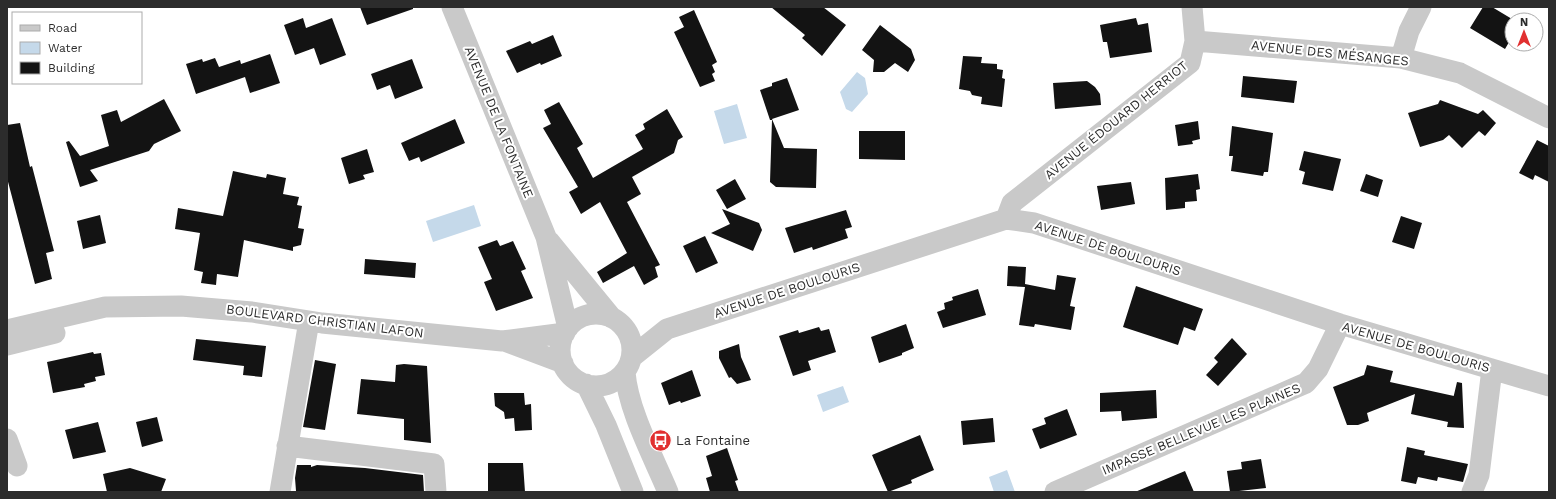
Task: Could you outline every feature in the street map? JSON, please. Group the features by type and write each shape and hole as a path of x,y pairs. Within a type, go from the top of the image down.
{"street":[{"name":"AVENUE DE LA FONTAINE","path":"452,7 546,237 566,331"},
{"name":"AVENUE ÉDOUARD HERRIOT","path":"1006,219 1012,203 1190,63 1196,41 1192,7"},
{"path":"1401,58 1409,31 1420,7"},
{"name":"AVENUE DES MÉSANGES","path":"1196,41 1401,58 1460,73 1549,118"},
{"name":"AVENUE DE BOULOURIS","path":"628,364 667,329 1006,219 1034,223 1340,324 1549,386"},
{"name":"AVENUE DE LA FONTAINE","path":"546,237 618,322"},
{"name":"BOULEVARD CHRISTIAN LAFON","path":"7,330 105,307 146,308 181,306 244,311 308,321 502,341 562,363"},
{"name":"BOULEVARD CHRISTIAN LAFON","path":"7,345 88,325 146,308"},
{"path":"628,364 617,379 607,384 596,386 586,384 576,380 562,363 561,342 566,331 574,322 588,315 596,314 618,322 631,341 626,386 634,410 668,492"},
{"path":"280,492 308,321"},
{"name":"AVENUE DE BOULOURIS","path":"618,322 667,329"},
{"name":"IMPASSE BELLEVUE LES PLAINES","path":"1055,492 1306,383 1318,368 1340,324"},
{"name":"BOULEVARD CHRISTIAN LAFON","path":"502,341 566,331"},
{"path":"1472,492 1479,475 1492,369"},
{"path":"586,384 606,425 633,492"},
{"path":"7,438 17,466"},
{"path":"287,446 434,464 436,492"}],"water":[{"path":"857,72 865,78 868,94 852,112 846,109 840,92"},
{"path":"737,104 747,138 724,144 714,111"},
{"path":"474,205 481,226 433,242 426,221"},
{"path":"843,386 849,402 823,412 817,395"},
{"path":"1007,470 1015,492 994,492 989,477"}],"building":[{"path":"360,7 413,7 413,9 367,25"},
{"path":"771,7 823,7 846,25 822,56 802,38 805,35"},
{"path":"1483,7 1492,7 1504,14 1504,48 1470,28"},
{"path":"694,10 717,62 712,65 715,72 712,74 715,81 700,87 674,32 684,27 679,17"},
{"path":"303,18 306,28 332,18 346,55 320,65 314,48 295,55 284,25"},
{"path":"1136,18 1138,25 1148,23 1152,52 1110,58 1107,42 1103,42 1100,25"},
{"path":"880,25 911,49 915,60 908,72 895,63 884,72 873,72 874,60 862,50"},
{"path":"553,35 562,56 541,65 540,63 517,73 506,51 530,41 532,44"},
{"path":"270,54 280,83 250,93 245,77 196,94 186,64 202,59 203,62 215,58 219,67 240,60 241,64"},
{"path":"963,56 982,57 981,63 997,64 997,69 1003,70 1002,78 1005,79 1002,107 981,104 982,97 972,95 970,91 959,89"},
{"path":"412,59 423,88 395,99 390,85 377,90 371,74"},
{"path":"1243,76 1297,81 1294,103 1241,97"},
{"path":"787,78 799,110 772,119 784,148 817,149 816,188 776,187 770,182 772,120 770,120 760,90 772,86 772,83"},
{"path":"1087,81 1095,87 1100,94 1101,105 1055,109 1053,83"},
{"path":"164,99 181,131 154,144 149,151 90,170 98,181 80,187 66,142 69,141 80,156 109,146 101,115 117,110 121,122"},
{"path":"1440,100 1478,114 1483,110 1496,123 1485,136 1479,131 1462,148 1449,135 1443,140 1420,147 1408,113 1438,104"},
{"path":"559,102 583,144 577,148 593,178 643,149 635,135 645,129 643,124 667,109 683,137 678,140 674,153 632,177 641,194 627,202 660,265 655,267 658,277 644,285 634,266 603,283 597,272 627,253 600,202 581,214 569,192 578,187 543,128 551,124 544,110"},
{"path":"455,119 465,143 421,162 419,157 409,161 401,143"},
{"path":"1198,121 1200,139 1192,141 1193,144 1178,146 1175,125"},
{"path":"20,123 30,167 32,166 54,251 46,253 52,279 35,284 7,178 7,125"},
{"path":"1232,126 1273,133 1268,172 1264,172 1263,176 1231,171 1233,156 1229,156"},
{"path":"859,131 905,131 905,160 859,159"},
{"path":"1537,140 1549,146 1549,182 1535,175 1533,180 1519,173"},
{"path":"367,149 374,172 363,175 365,179 349,184 341,158"},
{"path":"1304,151 1341,159 1333,191 1302,184 1305,172 1299,170"},
{"path":"233,171 266,178 267,174 286,178 283,194 299,197 297,205 302,206 298,228 304,229 301,245 293,247 293,251 244,240 238,277 217,274 216,285 201,283 203,272 194,270 200,233 175,229 178,208 223,216"},
{"path":"1198,174 1200,189 1196,190 1197,201 1185,202 1185,208 1166,210 1165,178"},
{"path":"1366,174 1383,180 1378,197 1360,191"},
{"path":"735,179 746,199 727,209 716,190"},
{"path":"1131,182 1135,204 1101,210 1097,186"},
{"path":"722,209 759,223 762,230 753,251 711,233 730,224"},
{"path":"846,210 852,227 845,229 848,238 813,250 812,247 794,253 785,228"},
{"path":"100,215 106,243 83,249 77,221"},
{"path":"1401,216 1422,223 1414,249 1392,242"},
{"path":"705,236 718,263 696,273 683,246"},
{"path":"497,240 500,246 513,241 526,269 521,271 533,298 496,311 484,282 492,279 478,247"},
{"path":"365,259 416,263 415,278 364,274"},
{"path":"1008,266 1026,267 1025,284 1055,290 1057,275 1076,278 1070,306 1075,307 1071,330 1035,324 1034,327 1019,325 1025,287 1007,286"},
{"path":"1136,286 1203,309 1195,331 1184,327 1178,345 1123,327"},
{"path":"978,289 986,315 943,328 937,312 945,309 944,303 953,300 952,297"},
{"path":"906,324 914,348 902,353 902,355 879,363 871,337"},
{"path":"819,327 821,331 829,329 836,352 808,361 811,370 793,376 779,336 798,330 799,333"},
{"path":"1232,338 1247,354 1218,386 1206,375 1218,362 1214,358"},
{"path":"196,339 266,346 262,377 243,375 244,366 193,360"},
{"path":"739,344 741,357 751,380 737,384 731,377 729,378 719,358 719,351"},
{"path":"93,352 94,354 101,353 105,375 95,377 96,381 84,384 85,387 53,393 47,362"},
{"path":"315,360 336,364 325,430 303,427"},
{"path":"404,364 427,366 431,443 404,440 404,419 357,414 361,379 395,382 396,365"},
{"path":"1367,365 1393,371 1390,382 1454,396 1457,382 1462,383 1464,428 1447,427 1448,422 1411,414 1415,394 1367,413 1369,421 1358,425 1347,425 1333,387 1364,375"},
{"path":"692,370 701,396 681,403 680,401 669,405 661,383"},
{"path":"1156,390 1157,418 1122,421 1121,411 1100,412 1100,393"},
{"path":"494,393 524,393 525,405 531,404 532,430 515,431 514,418 505,419 504,412 495,406"},
{"path":"1067,409 1077,435 1040,449 1032,429 1046,424 1044,418"},
{"path":"157,417 163,441 142,447 136,422"},
{"path":"993,418 995,442 963,445 961,421"},
{"path":"98,422 106,452 73,459 65,430"},
{"path":"920,435 934,470 911,480 912,483 888,492 872,455"},
{"path":"1407,447 1425,451 1424,455 1468,464 1463,482 1438,477 1437,481 1418,477 1416,484 1401,481"},
{"path":"727,448 738,480 735,481 739,492 710,492 706,478 712,476 706,456"},
{"path":"1261,459 1266,488 1230,492 1227,471 1242,469 1241,462"},
{"path":"488,463 523,463 525,492 488,492"},
{"path":"297,465 311,465 311,467 317,465 365,468 423,475 424,492 296,491 295,478"},
{"path":"130,468 166,479 161,492 107,492 103,474"},
{"path":"1185,471 1194,492 1135,492"}],"place":[{"name":"La Fontaine","path":"660,440"}]}
